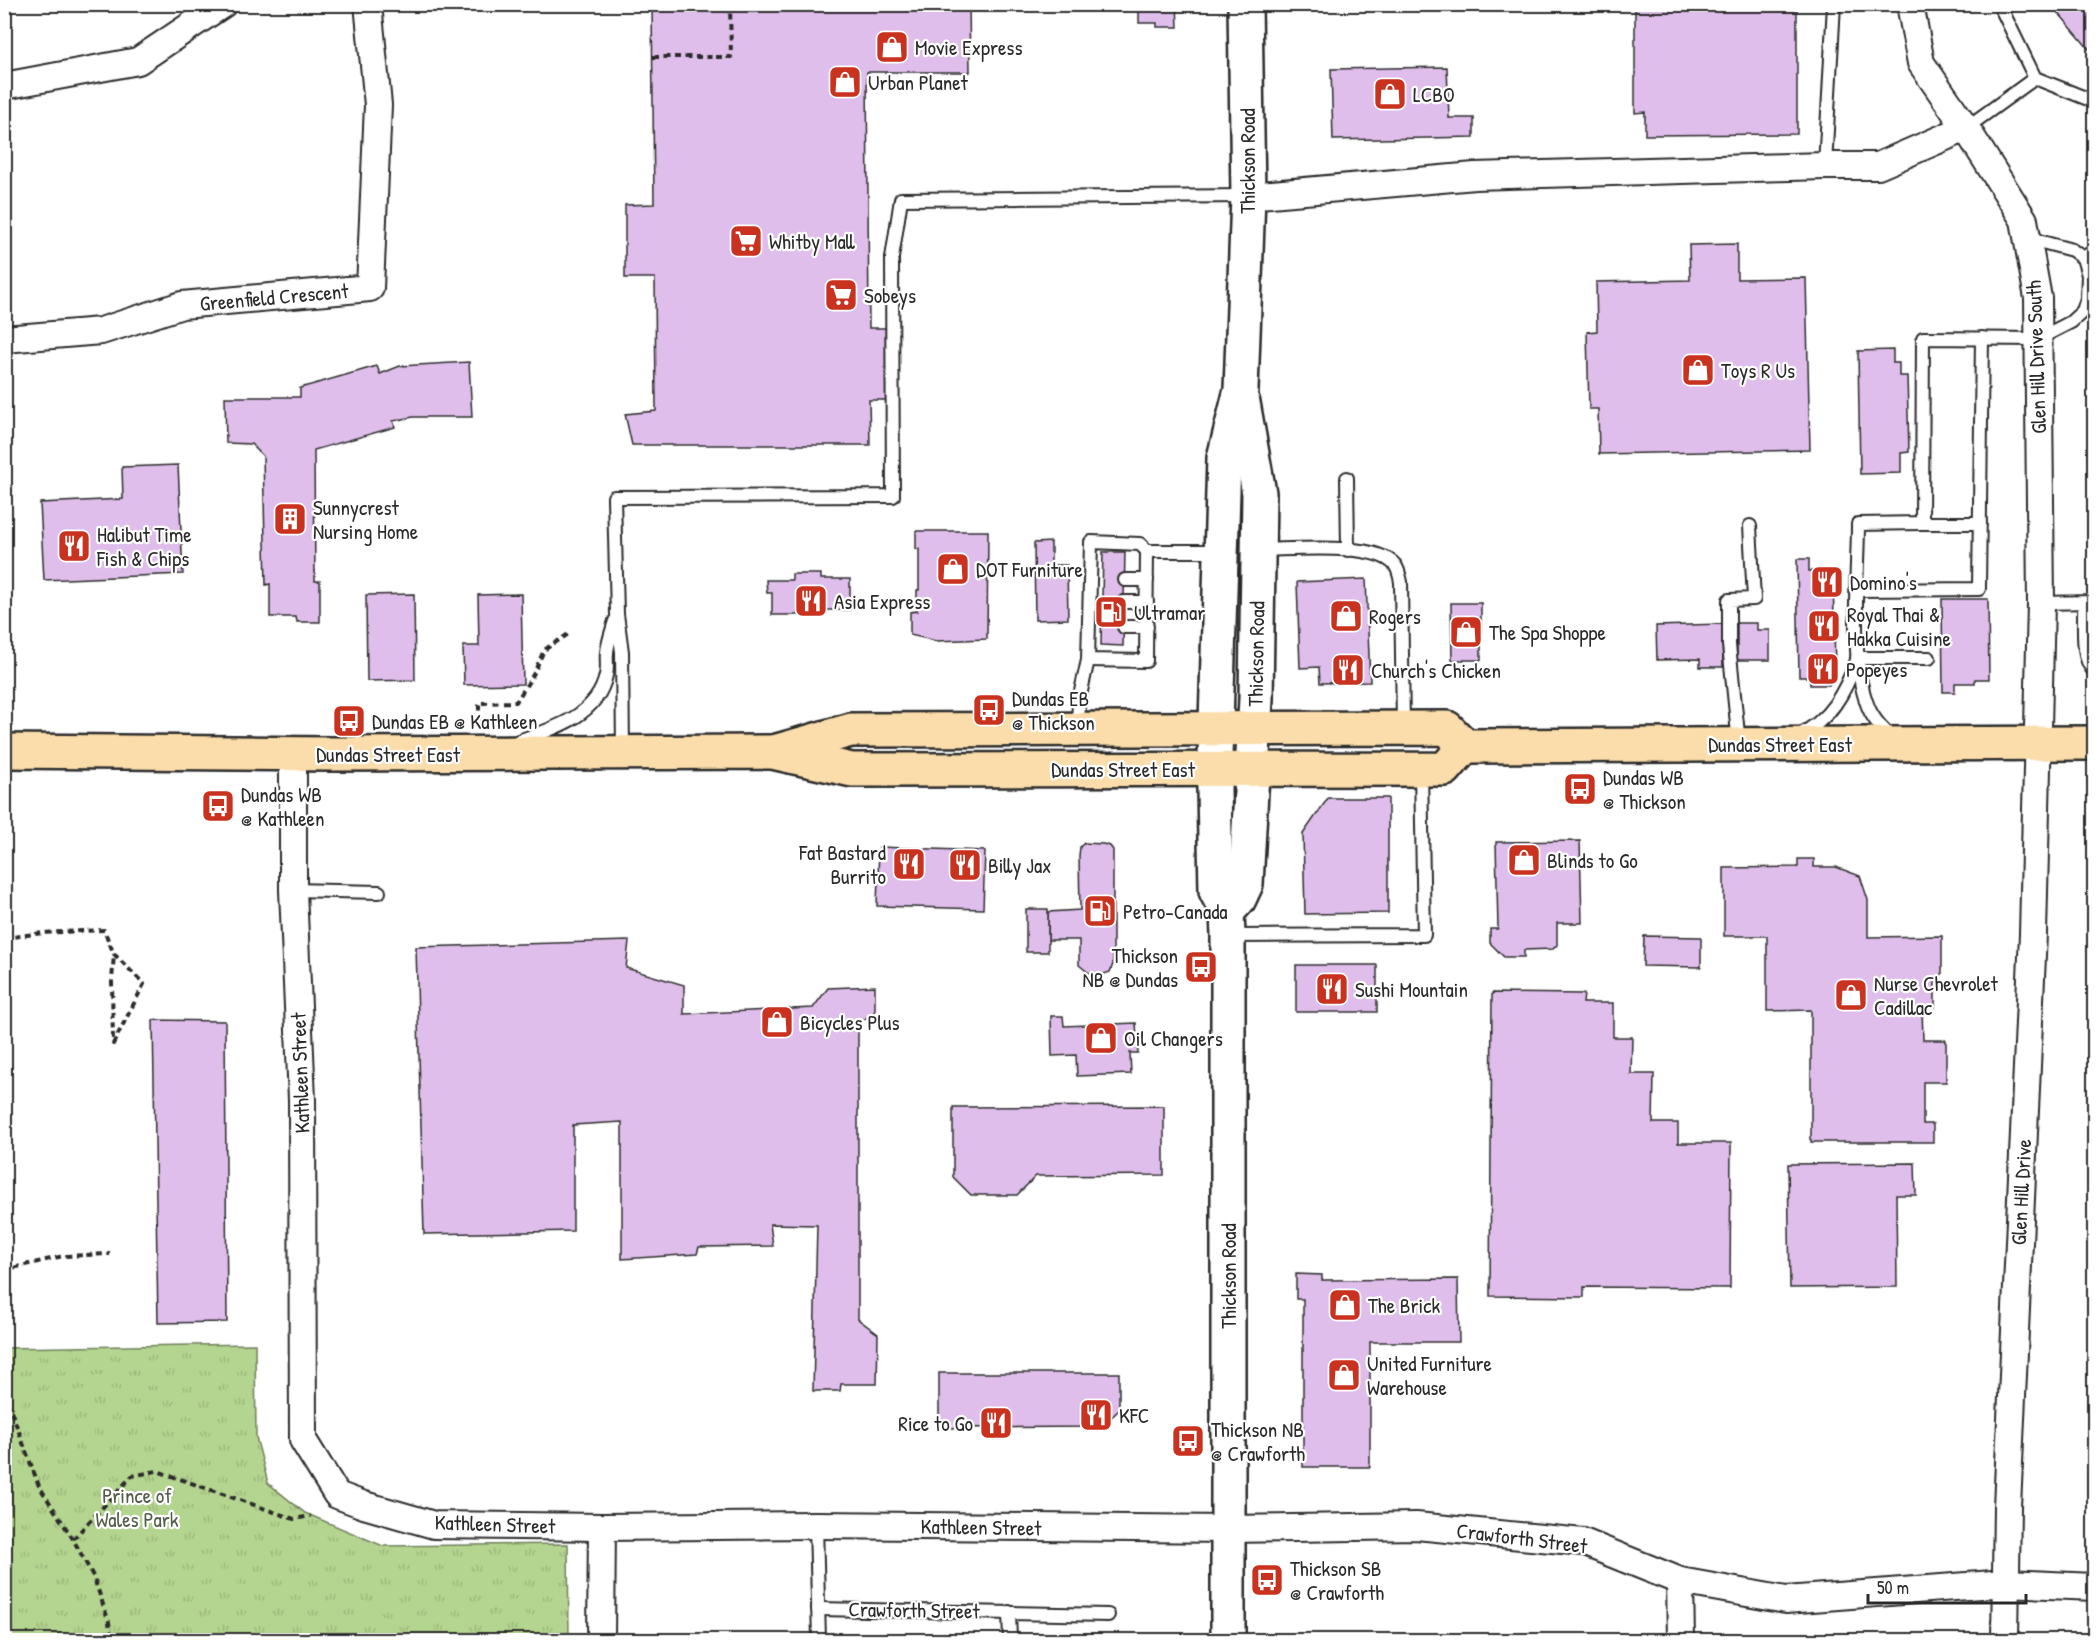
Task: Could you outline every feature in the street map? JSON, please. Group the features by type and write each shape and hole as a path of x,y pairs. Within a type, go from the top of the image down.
{"main road":[{"name":"Thickson Road","path":"1228,1641 1228,924 1216,891 1215,768 1224,458 1241,390 1248,196 1245,4"},
{"name":"Thickson Road","path":"1228,924 1246,884 1254,729 1259,493 1241,390"},
{"name":"Dundas Street East","path":"772,752 852,730 1078,728 1447,728 1465,746 2094,743"},
{"name":"Dundas Street East","path":"4,751 293,754 772,752 852,770 1445,769 1465,746"}],"street":[{"path":"4,86 138,62 223,4"},
{"name":"Greenfield Crescent","path":"4,339 101,331 182,305 370,288 378,105 368,4"},
{"name":"Glen Hill Drive South","path":"1910,4 1921,63 1966,128 2024,220 2038,298 2041,603 2038,743"},
{"path":"1248,196 1475,176 1878,166 1966,128"},
{"name":"Glen Hill Drive","path":"2006,1641 2007,1507 2033,934 2038,743"},
{"name":"Kathleen Street","path":"293,754 293,890 302,1100 303,1440 337,1495 434,1525 602,1527 816,1525 1228,1529"},
{"name":"Crawforth Street","path":"1228,1529 1416,1526 1583,1542 1680,1581 1786,1600 2006,1583 2094,1587"},
{"path":"601,1641 602,1527"},
{"path":"1680,1581 1681,1641"}],"lane":[{"path":"1825,166 1834,4"},
{"path":"1999,4 2036,78 2088,99 2094,97"},
{"path":"1966,128 2036,78"},
{"path":"623,752 622,652 617,614 614,497 893,496 891,258 901,199 1248,196"},
{"path":"1922,524 1923,338 2038,339 2071,322 2083,311 2087,298 2088,275 2083,258 2072,250 2027,238"},
{"path":"2083,258 2094,251"},
{"path":"1857,590 1979,590 1982,338"},
{"path":"1347,478 1348,550"},
{"path":"1905,744 1890,736 1880,727 1871,714 1865,696 1857,658 1858,524 1980,523"},
{"path":"1739,745 1729,645 1729,600 1754,599 1750,525"},
{"path":"1078,728 1079,700 1095,626 1096,580 1091,542 1140,544 1147,551 1222,551"},
{"path":"1258,550 1360,549 1379,554 1396,565 1401,582 1403,728"},
{"path":"1088,660 1146,661 1147,551"},
{"path":"1125,580 1147,580"},
{"path":"1124,602 1147,602"},
{"path":"2041,603 2089,602 2085,658 2094,671"},
{"path":"485,753 547,731 578,716 595,702 602,691 606,677 607,652 617,614"},
{"path":"1124,627 1146,627"},
{"path":"1857,658 1929,658"},
{"path":"1779,744 1804,733 1836,703 1846,689 1857,658"},
{"path":"1228,924 1424,935 1421,769"},
{"path":"293,890 379,892"},
{"name":"Crawforth Street","path":"816,1525 819,1641"},
{"name":"Crawforth Street","path":"818,1608 1108,1616"},
{"name":"Crawforth Street","path":"1009,1612 1010,1641"}],"path":[{"path":"653,57 731,57 730,4"},
{"path":"479,721 479,703 516,702 534,674 544,650 570,633"},
{"path":"4,938 43,933 104,930 114,954 144,984 113,1044 114,954"},
{"path":"4,1270 63,1256 110,1254"},
{"path":"4,1392 39,1486 73,1539 94,1578 109,1622 111,1641"},
{"path":"73,1539 132,1476 157,1471 294,1519 311,1516"}],"green space":[{"name":"Prince of Wales Park","path":"255,1344 256,1437 268,1483 305,1513 383,1546 568,1544 569,1640 5,1640 5,1348"}],"building":[{"name":"Whitby Mall","path":"652,4 969,4 970,72 867,72 869,328 887,328 888,400 869,400 870,445 632,445 625,414 656,411 655,278 625,278 625,205 654,204"},
{"path":"1139,4 1177,4 1178,27 1157,27 1157,23 1139,23"},
{"path":"1635,4 1797,4 1797,134 1645,135 1645,112 1635,113"},
{"path":"2051,4 2094,4 2094,55"},
{"name":"LCBO","path":"1447,67 1449,118 1474,118 1474,137 1333,140 1331,69"},
{"name":"Toys R Us","path":"1737,244 1737,279 1806,278 1810,450 1599,454 1598,409 1589,409 1587,332 1597,331 1596,282 1690,280 1689,245"},
{"path":"1893,350 1893,363 1899,363 1899,376 1907,376 1909,452 1901,453 1901,473 1860,474 1858,351"},
{"name":"Sunnycrest Nursing Home","path":"469,362 472,417 413,417 393,421 395,427 314,450 315,581 320,581 320,622 297,622 296,617 270,617 270,584 266,585 263,456 251,444 226,443 225,397 300,397 300,388 377,366 380,374 400,366"},
{"path":"178,465 183,574 44,580 40,503 123,499 122,467"},
{"name":"DOT Furniture","path":"916,531 988,531 987,639 936,641 910,635 910,612 917,611 917,590 919,590 919,549 916,549"},
{"path":"1051,542 1051,565 1067,565 1068,619 1035,620 1034,543"},
{"path":"1103,552 1125,552 1123,646 1101,645"},
{"path":"1797,559 1809,559 1809,571 1833,571 1835,673 1829,685 1810,685 1810,677 1799,677"},
{"name":"Asia Express","path":"792,574 821,574 821,579 850,579 850,610 821,610 821,615 772,615 772,593 767,593 766,580 792,580"},
{"path":"1366,579 1370,682 1320,683 1319,667 1300,668 1297,582"},
{"path":"414,594 415,680 367,681 366,595"},
{"path":"521,594 523,684 464,685 463,646 479,646 478,595"},
{"path":"1942,599 1988,599 1989,679 1975,679 1975,683 1955,683 1955,692 1943,692"},
{"name":"The Spa Shoppe","path":"1451,603 1481,603 1481,660 1452,660"},
{"path":"2088,617 2094,617 2094,644 2088,644"},
{"path":"1737,623 1757,623 1757,630 1770,630 1770,660 1737,660"},
{"path":"1722,624 1723,667 1700,667 1700,659 1657,660 1656,626"},
{"path":"1328,798 1388,798 1388,913 1305,914 1303,834"},
{"path":"1580,841 1582,923 1557,923 1557,945 1553,949 1524,950 1524,957 1504,957 1490,943 1490,929 1498,929 1496,842"},
{"path":"1084,843 1103,844 1110,846 1113,850 1113,964 1110,972 1104,974 1089,973 1079,965 1079,940 1048,940 1048,912 1080,910 1079,856 1080,847"},
{"path":"879,847 985,851 983,909 877,906"},
{"name":"Nurse Chevrolet Cadillac","path":"1798,859 1814,859 1814,867 1836,867 1860,876 1868,900 1868,937 1942,936 1942,974 1935,983 1935,1007 1922,1007 1923,1040 1946,1040 1946,1082 1923,1082 1923,1124 1933,1124 1933,1142 1811,1142 1811,1010 1767,1011 1767,936 1724,936 1724,868 1798,867"},
{"path":"1026,909 1048,909 1048,952 1026,952"},
{"path":"1644,936 1701,937 1701,967 1643,966"},
{"path":"629,941 626,968 684,985 684,1014 813,1008 828,988 875,986 875,1011 858,1024 858,1319 878,1334 877,1384 841,1384 840,1391 813,1391 817,1225 770,1224 773,1246 699,1247 697,1254 622,1259 622,1122 573,1125 573,1231 424,1234 416,947"},
{"path":"1296,965 1377,965 1377,1012 1296,1012"},
{"path":"1492,993 1584,994 1583,1003 1613,1003 1613,1037 1632,1037 1631,1074 1654,1074 1653,1123 1678,1123 1678,1143 1731,1143 1730,1288 1584,1287 1584,1297 1490,1296"},
{"path":"1051,1016 1063,1016 1064,1026 1136,1023 1138,1053 1130,1053 1131,1074 1077,1076 1076,1055 1052,1056"},
{"path":"153,1020 225,1021 227,1322 158,1323"},
{"path":"1164,1106 1164,1175 1036,1176 1017,1195 971,1195 953,1177 953,1107"},
{"path":"1915,1163 1916,1195 1896,1195 1897,1287 1790,1288 1788,1164"},
{"path":"1296,1274 1322,1275 1322,1280 1458,1279 1459,1342 1370,1342 1370,1467 1303,1467 1303,1299 1296,1299"},
{"path":"939,1373 1119,1373 1119,1410 1101,1427 939,1428"}],"place":[{"name":"Movie Express","path":"892,47"},
{"name":"Urban Planet","path":"845,82"},
{"name":"LCBO","path":"1390,94"},
{"name":"Whitby Mall","path":"746,241"},
{"name":"Sobeys","path":"841,295"},
{"name":"Toys R Us","path":"1698,370"},
{"name":"Sunnycrest Nursing Home","path":"290,519"},
{"name":"Halibut Time Fish & Chips","path":"74,546"},
{"name":"DOT Furniture","path":"953,569"},
{"name":"Domino's","path":"1827,582"},
{"name":"Asia Express","path":"811,601"},
{"name":"Ultramar","path":"1111,612"},
{"name":"Rogers","path":"1346,616"},
{"name":"Royal Thai & Hakka Cuisine","path":"1824,626"},
{"name":"The Spa Shoppe","path":"1466,632"},
{"name":"Popeyes","path":"1823,669"},
{"name":"Church's Chicken","path":"1348,670"},
{"name":"Dundas EB @ Thickson","path":"989,710"},
{"name":"Dundas EB @ Kathleen","path":"349,721"},
{"name":"Dundas WB @ Thickson","path":"1580,789"},
{"name":"Dundas WB @ Kathleen","path":"218,806"},
{"name":"Blinds to Go","path":"1524,860"},
{"name":"Fat Bastard Burrito","path":"909,864"},
{"name":"Billy Jax","path":"965,865"},
{"name":"Petro-Canada","path":"1100,911"},
{"name":"Thickson NB @ Dundas","path":"1201,967"},
{"name":"Sushi Mountain","path":"1332,989"},
{"name":"Nurse Chevrolet Cadillac","path":"1851,995"},
{"name":"Bicycles Plus","path":"777,1022"},
{"name":"Oil Changers","path":"1101,1038"},
{"name":"The Brick","path":"1345,1305"},
{"name":"United Furniture Warehouse","path":"1344,1375"},
{"name":"KFC","path":"1096,1415"},
{"name":"Rice to Go","path":"996,1423"},
{"name":"Thickson NB @ Crawforth","path":"1188,1441"},
{"name":"Thickson SB @ Crawforth","path":"1267,1580"}]}
